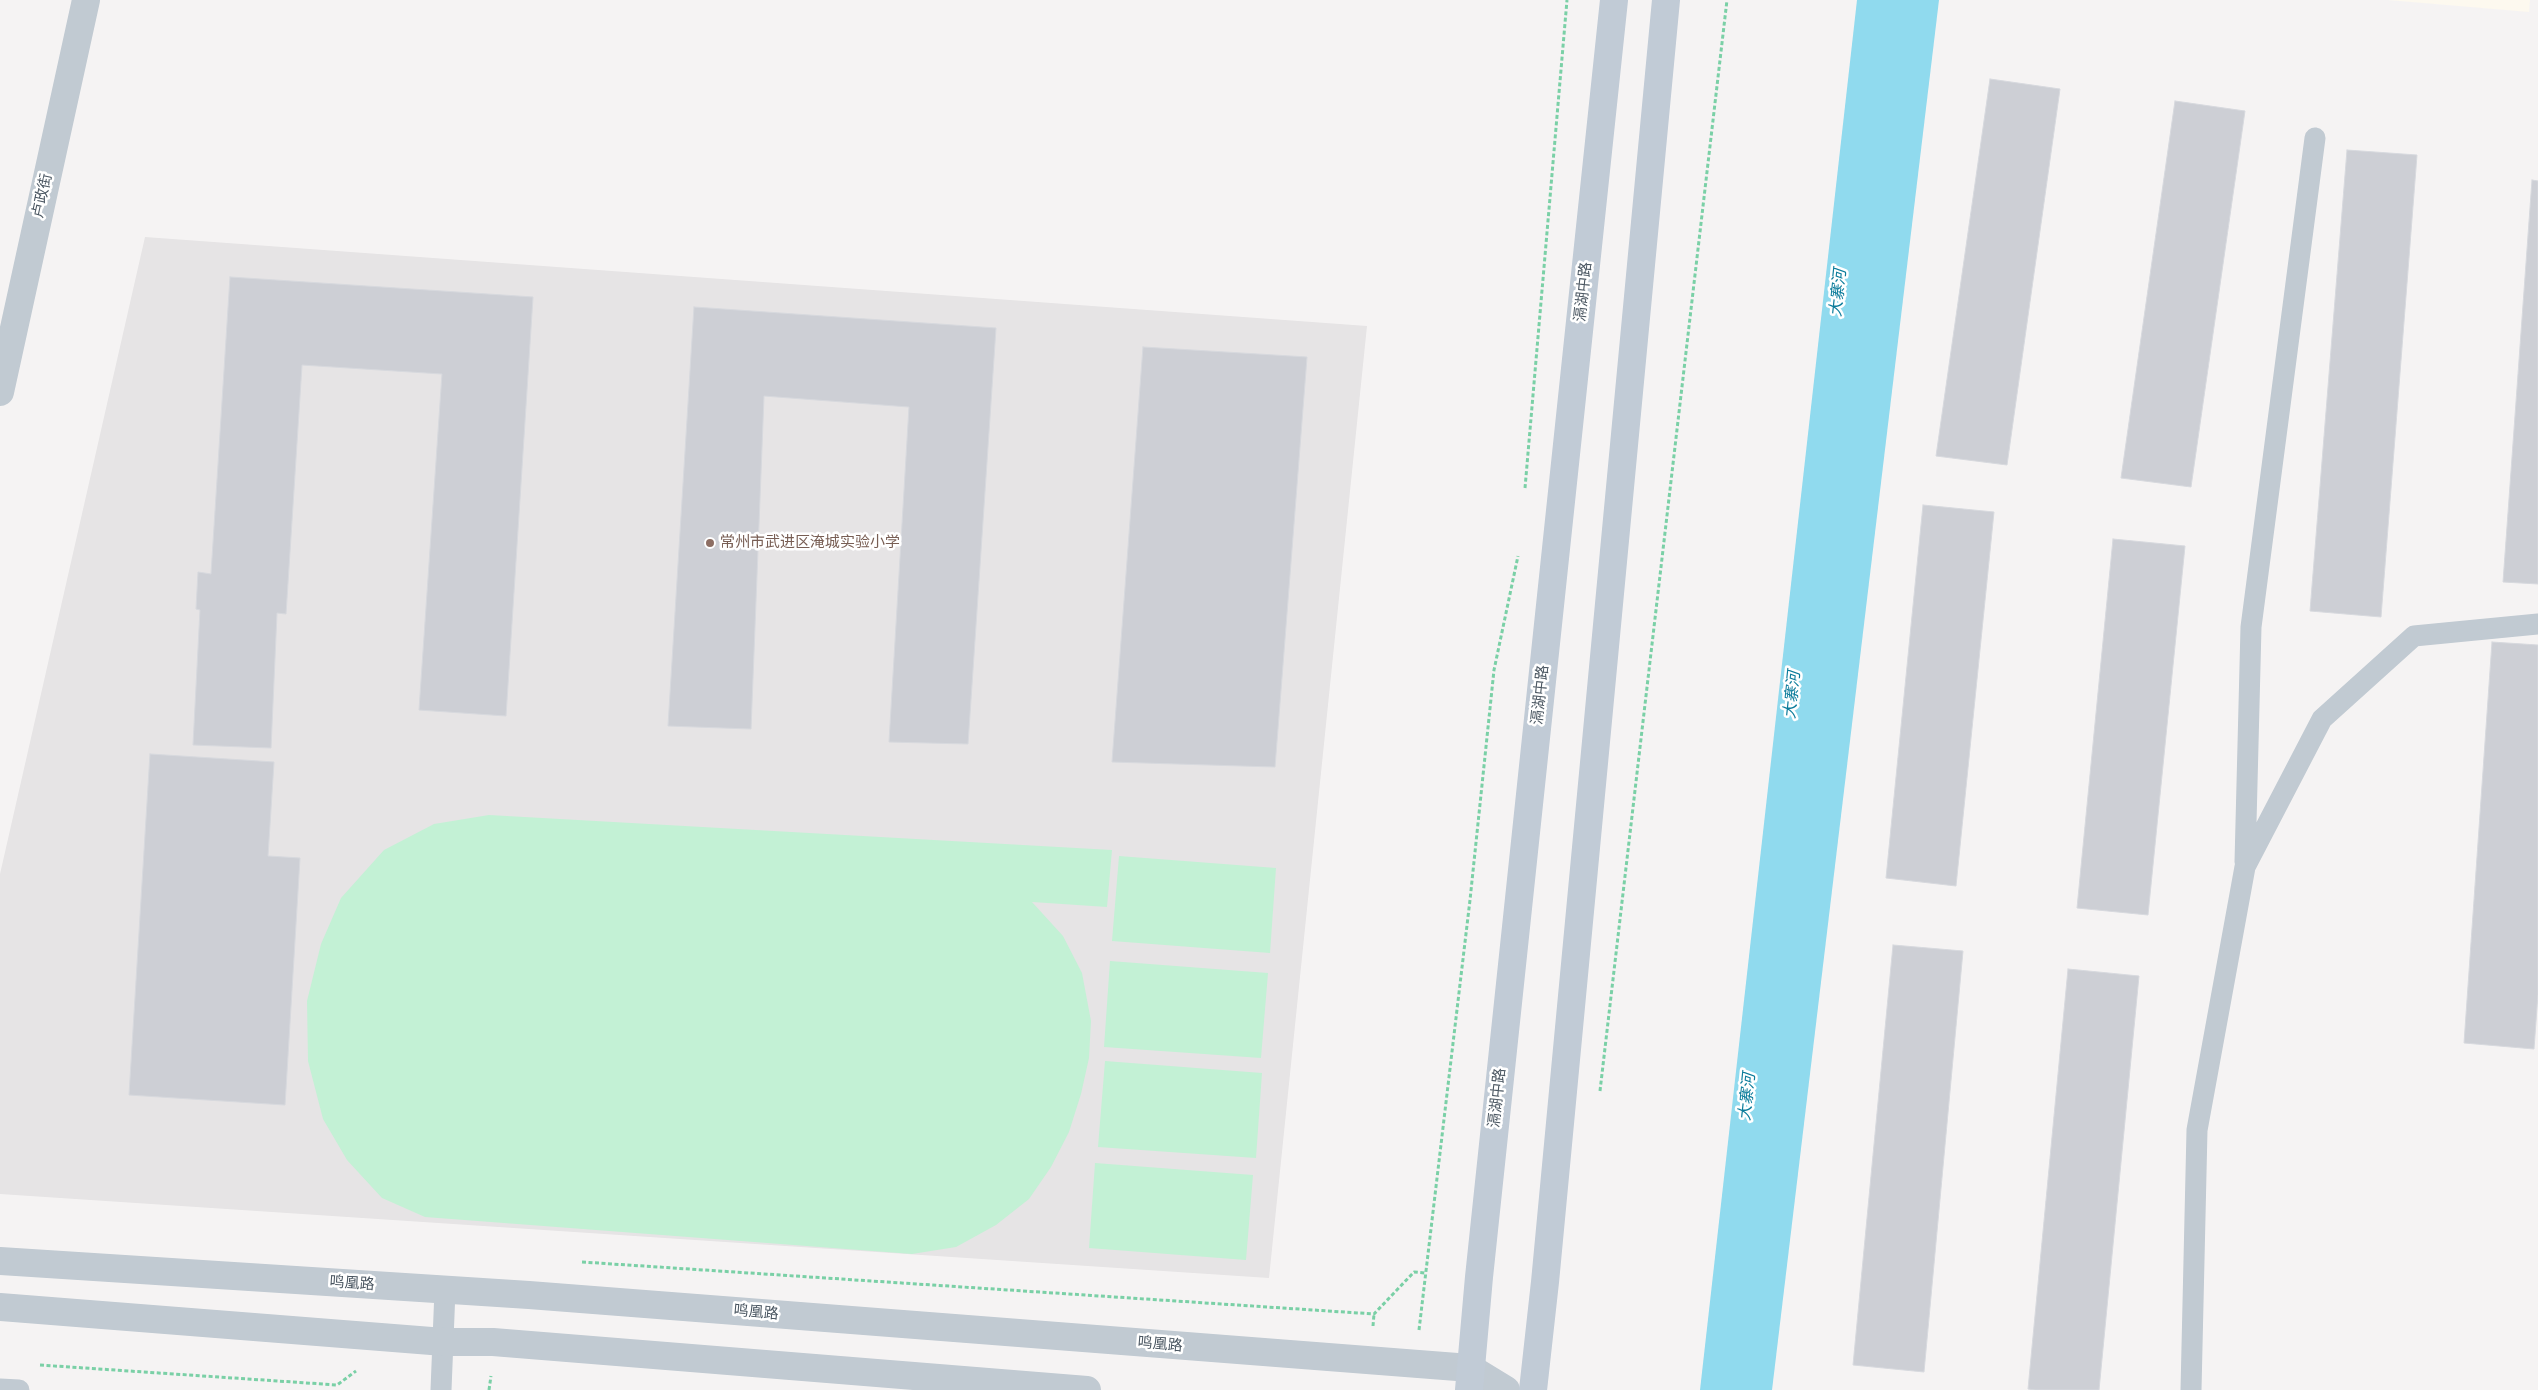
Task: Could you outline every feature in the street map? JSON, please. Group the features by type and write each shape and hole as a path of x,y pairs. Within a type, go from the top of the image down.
{"main road":[{"name":"滆湖中路","path":"1470,1379 1614,0"},
{"path":"1533,1390 1546,1272 1666,0"}],"street":[{"name":"卢政街","path":"0,392 86,0"},
{"name":"鸣凰路","path":"0,1261 445,1290 1415,1363 1506,1390"},
{"path":"0,1307 444,1342 493,1342 1087,1390"}],"lane":[{"path":"2191,1390 2197,1130 2245,867 2251,627 2315,138"},
{"path":"2245,867 2322,718 2414,636 2538,624"},
{"path":"441,1390 445,1290"},
{"path":"0,1388 19,1390"}],"path":[{"path":"1524,498 1567,0"},
{"path":"1600,1097 1727,0"},
{"path":"1415,1363 1470,900 1494,670 1520,548"},
{"path":"576,1261 1374,1314 1414,1272 1425,1273"},
{"path":"30,1365 338,1385 362,1366"},
{"path":"489,1390 491,1374"}],"shaded area":[{"path":"2388,0 2530,0 2529,12"},
{"name":"常州市武进区淹城实验小学","path":"145,237 1367,326 1269,1278 0,1194 0,874"}],"green space":[{"path":"489,815 1112,850 1107,907 1032,902 1063,936 1082,973 1091,1021 1089,1058 1081,1094 1069,1132 1051,1167 1029,1199 996,1225 956,1247 912,1254 425,1217 382,1198 347,1160 323,1119 308,1061 307,1001 321,944 341,898 384,850 434,824"},
{"path":"1119,856 1276,868 1270,953 1112,941"},
{"path":"1110,961 1268,973 1261,1058 1104,1047"},
{"path":"1105,1061 1262,1073 1256,1158 1098,1147"},
{"path":"1095,1163 1253,1175 1246,1260 1089,1248"}],"water":[{"name":"大寨河","path":"1857,0 1939,0 1772,1390 1700,1390"}],"building":[{"path":"1990,79 2060,89 2007,465 1936,456"},
{"path":"2175,101 2245,111 2191,487 2121,478"},
{"path":"2347,150 2417,155 2381,617 2310,611"},
{"path":"2532,180 2538,181 2538,584 2503,582"},
{"path":"230,277 533,297 506,716 419,710 442,374 302,365 286,614 277,613 271,748 193,745 200,610 196,609 198,572 211,574"},
{"path":"694,307 996,328 968,744 889,742 909,407 764,396 751,729 668,726"},
{"path":"1143,347 1307,357 1275,767 1112,762"},
{"path":"1923,505 1994,512 1956,886 1886,878"},
{"path":"2113,539 2185,546 2148,915 2077,908"},
{"path":"2492,642 2538,645 2538,994 2534,1049 2464,1043"},
{"path":"150,754 274,762 268,856 300,858 285,1105 129,1095"},
{"path":"1893,945 1963,951 1924,1372 1853,1365"},
{"path":"2068,969 2139,976 2099,1390 2035,1390 2028,1389"}],"place":[{"name":"常州市武进区淹城实验小学","path":"710,543"}]}
